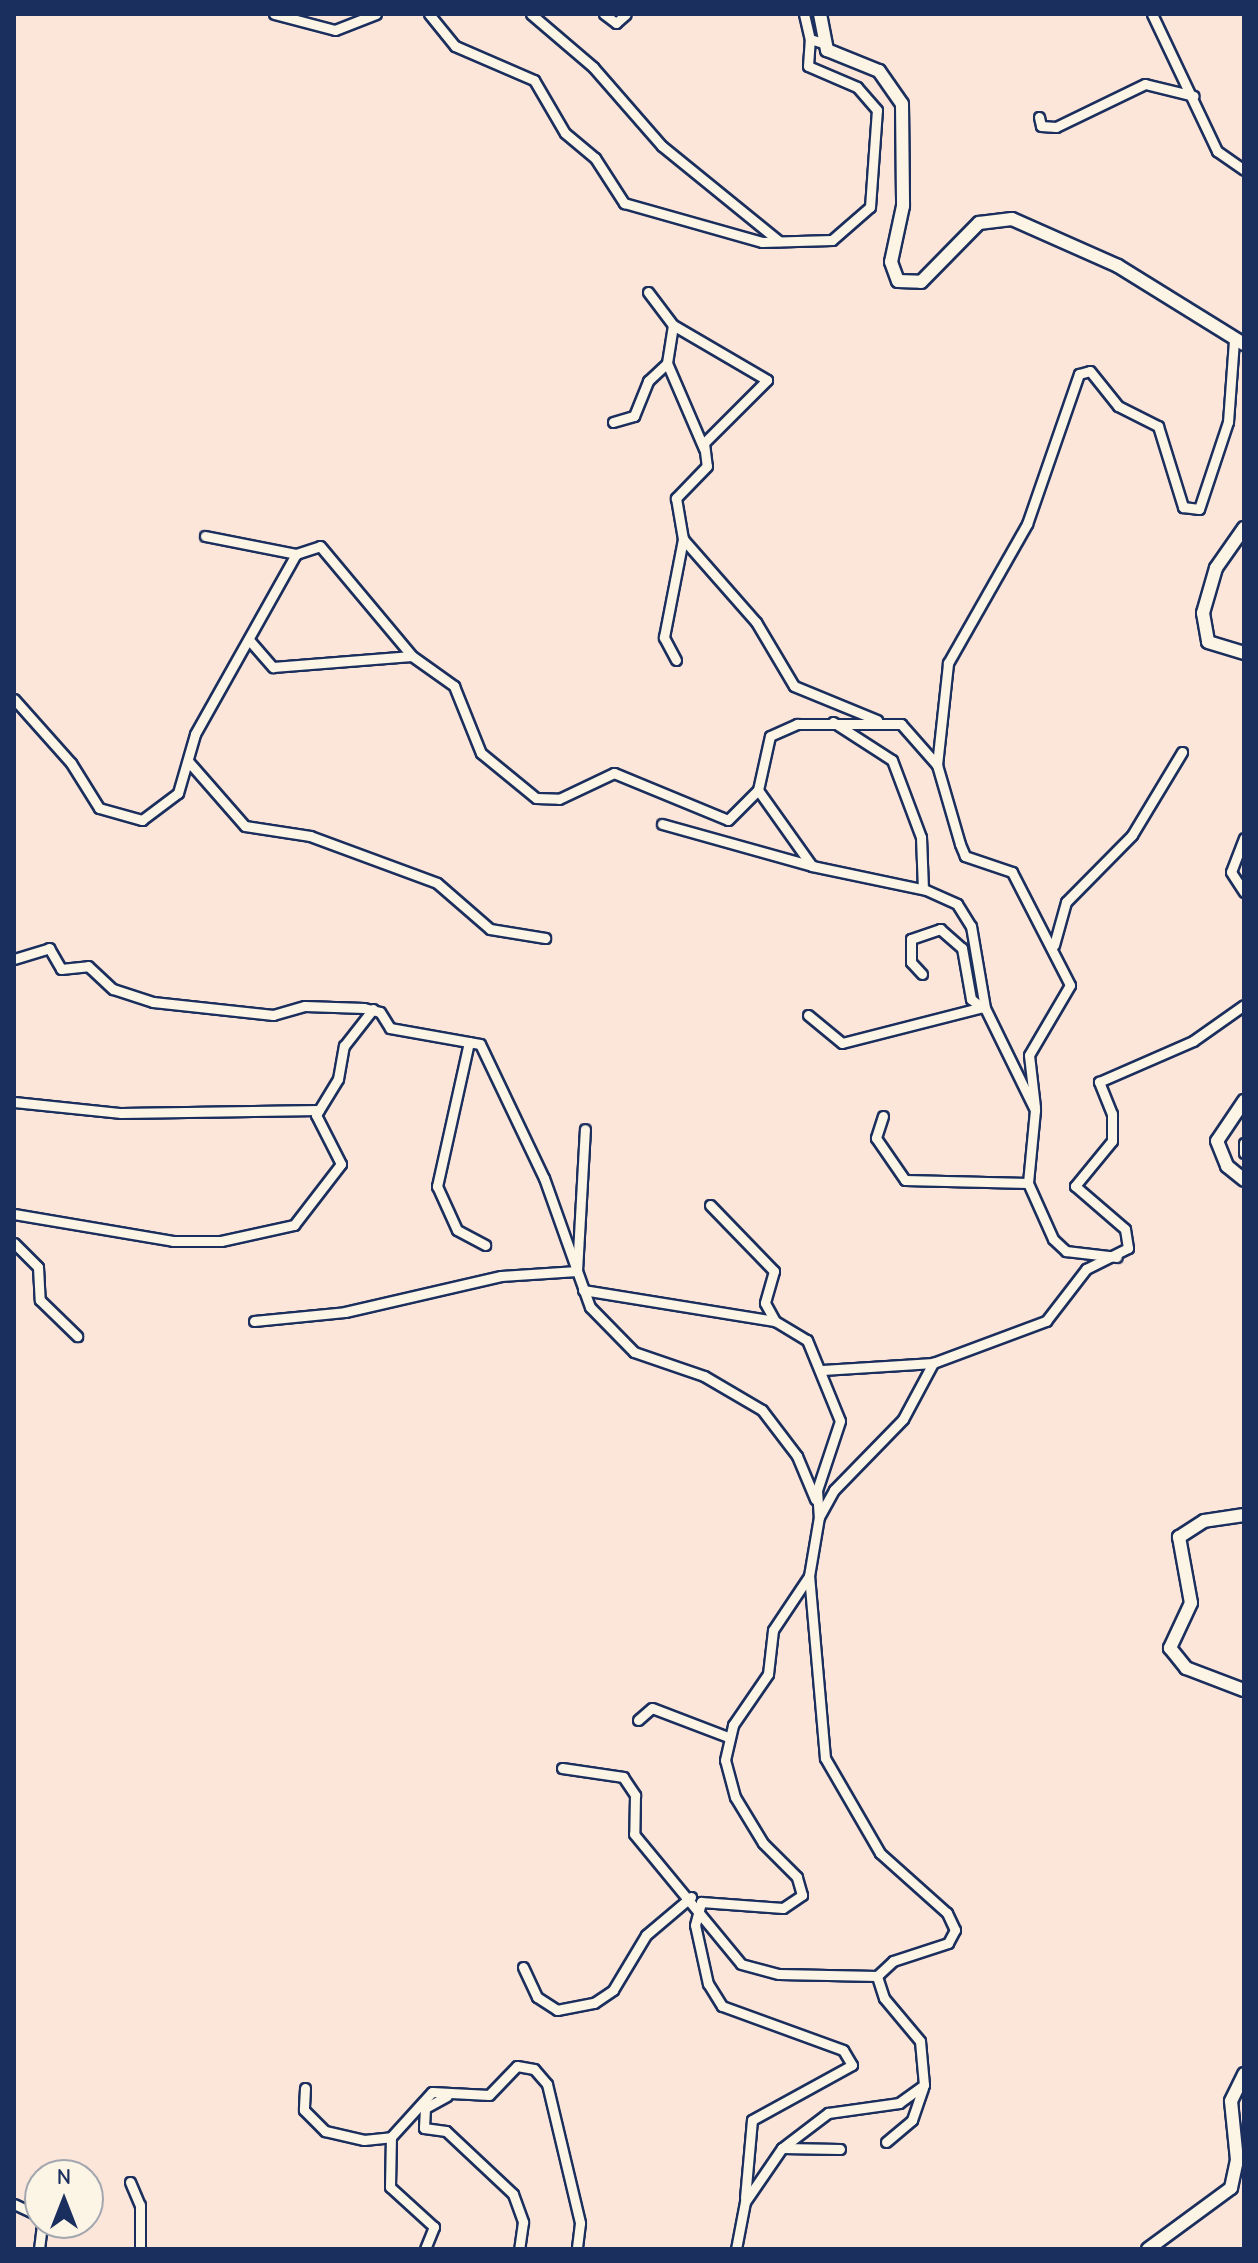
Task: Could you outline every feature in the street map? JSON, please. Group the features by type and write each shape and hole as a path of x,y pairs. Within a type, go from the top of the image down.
{"street":[{"path":"274,14 335,30 376,14"},
{"path":"429,14 455,46 534,80 565,133 595,158 615,196 634,210 675,213 752,241 782,243 843,236 865,218 872,195 877,110 861,89 808,66 810,39 804,14"},
{"path":"531,14 593,67 662,146 724,193 754,228 782,243"},
{"path":"604,14 616,23 626,14"},
{"path":"820,14 823,43"},
{"path":"1152,14 1194,96 1217,151 1244,170"},
{"path":"810,39 879,71 902,104 903,206 891,262 898,281 921,282 979,223 1012,219 1118,266 1239,342 1228,422 1199,509 1183,507 1158,426 1118,406 1090,371 1076,378 1027,524 951,653 937,765"},
{"path":"1039,117 1041,126 1056,127 1145,84 1194,96"},
{"path":"648,292 673,325 720,357 761,370 767,380 711,432 704,449"},
{"path":"673,325 667,363 704,449 707,466 676,498 683,539 664,637 676,660"},
{"path":"613,422 634,416 648,381 667,363"},
{"path":"1244,528 1216,568 1203,613 1208,642 1244,653"},
{"path":"205,536 296,554"},
{"path":"683,539 756,622 794,686 877,720"},
{"path":"14,699 71,763 99,808 119,819 142,820 169,802 188,761 195,734 250,641 296,554 313,545 327,550 412,656 454,686 481,753 542,800 614,773 728,820 758,790 770,736 781,727 877,720 901,724 937,765 965,856 1012,872 1054,945 1069,991 1029,1055 1035,1110 1028,1183 1058,1247 1117,1257"},
{"path":"250,641 273,667 412,656"},
{"path":"833,722 882,750 896,769 921,837 923,889"},
{"path":"1054,945 1066,902 1132,835 1182,752"},
{"path":"188,761 245,826 310,836 437,883 490,929 545,938"},
{"path":"758,790 812,866"},
{"path":"662,824 812,866 923,889 966,915 982,1008"},
{"path":"1244,838 1231,872 1244,892"},
{"path":"922,974 911,962 911,939 940,929 962,948 982,1008 1035,1110"},
{"path":"14,959 49,948 61,969 88,966 113,989 153,1002 261,1014 305,1006 373,1009 390,1028 469,1042 484,1048 583,1290 604,1327 634,1352 704,1376 762,1410 797,1456 819,1517"},
{"path":"823,1370 933,1363 1046,1321 1086,1269 1117,1257 1128,1248 1125,1229 1075,1186 1112,1141 1102,1076 1193,1041 1244,1005"},
{"path":"808,1015 842,1043 982,1008"},
{"path":"14,1214 173,1241 285,1229 302,1219 322,1181 341,1164 318,1129 319,1110 338,1079 344,1046 373,1009"},
{"path":"469,1042 437,1186 457,1230 485,1245"},
{"path":"1244,1101 1217,1141 1227,1166 1244,1180"},
{"path":"14,1102 121,1113 319,1110"},
{"path":"883,1116 876,1138 905,1180 1028,1183"},
{"path":"577,1271 585,1129"},
{"path":"1244,1143 1244,1153"},
{"path":"710,1205 774,1271 765,1303 775,1321"},
{"path":"14,1243 38,1267 40,1300 77,1336"},
{"path":"254,1321 345,1312 501,1276 577,1271"},
{"path":"583,1290 775,1321 807,1340 823,1370 840,1421 815,1499"},
{"path":"562,1768 623,1777 635,1795 634,1834 694,1901 734,1957 751,1969 877,1976 893,1961 948,1943 955,1930 947,1913 880,1853 831,1774 819,1732 809,1576 819,1517 834,1490 903,1419 933,1363"},
{"path":"1244,1515 1204,1521 1179,1537 1191,1603 1170,1648 1186,1668 1244,1690"},
{"path":"523,1967 537,1997 557,2010 584,2008 613,1990 646,1935 694,1901 740,1900 783,1908 802,1895 797,1877 763,1843 735,1797 726,1771 728,1737 768,1674 773,1630 809,1576"},
{"path":"638,1720 652,1708 728,1737"},
{"path":"694,1901 701,1963 722,2006 843,2050 851,2060 845,2074 771,2104 752,2120 745,2202 736,2249"},
{"path":"877,1976 884,1998 920,2041 924,2085 912,2120 886,2142"},
{"path":"425,2249 434,2227 390,2187 391,2137 426,2096 489,2095 517,2066 540,2074 578,2212 577,2249"},
{"path":"1148,2249 1231,2188 1237,2160 1231,2101 1244,2074"},
{"path":"745,2202 782,2148 828,2113 899,2103 924,2085"},
{"path":"305,2088 304,2110 325,2131 364,2140 391,2137"},
{"path":"462,2094 430,2102 424,2128 446,2131 513,2194 523,2222 519,2249"},
{"path":"782,2148 840,2149"},
{"path":"130,2182 143,2220 140,2249"}]}
